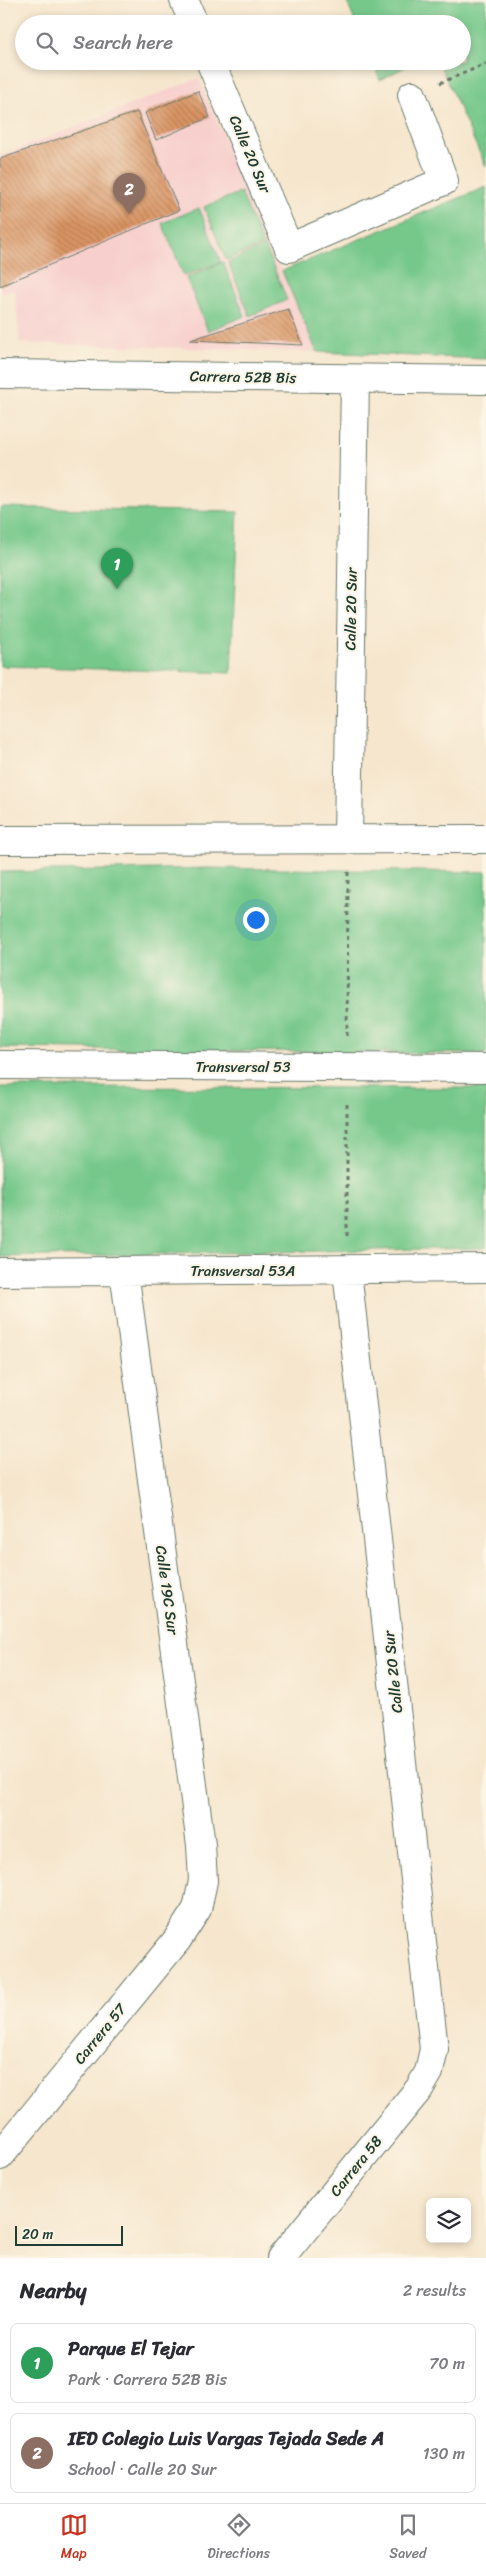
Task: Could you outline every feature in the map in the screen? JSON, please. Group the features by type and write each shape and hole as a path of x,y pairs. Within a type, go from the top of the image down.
{"street":[{"path":"184,0 190,15"},
{"name":"Calle 20 Sur","path":"214,70 289,248 444,181 412,95"},
{"name":"Carrera 52B Bis","path":"0,374 486,380"},
{"name":"Calle 20 Sur","path":"348,839 354,379"},
{"path":"0,840 486,839"},
{"name":"Transversal 53","path":"0,1065 486,1068"},
{"name":"Transversal 53A","path":"0,1272 347,1271 486,1268"},
{"name":"Calle 19C Sur","path":"124,1271 201,1845 203,1881 197,1909"},
{"name":"Calle 20 Sur","path":"347,1271 433,2023 434,2049 429,2072"},
{"name":"Carrera 57","path":"0,2156 177,1940 197,1909"},
{"name":"Carrera 58","path":"281,2258 420,2089 429,2072"}],"path":[{"path":"412,95 486,64"}],"shaded area":[{"path":"199,78 317,352 20,343 15,290 0,293 0,156"}],"green space":[{"path":"346,0 486,0 486,167 442,70 471,70 471,15 352,15"},
{"path":"376,70 399,70 380,80"},
{"path":"486,187 486,359 317,352 282,271"},
{"path":"241,192 263,245 226,260 204,207"},
{"path":"199,208 221,262 184,276 162,223"},
{"path":"265,246 287,300 250,316 228,262"},
{"path":"223,262 245,316 208,331 186,278"},
{"path":"0,507 238,512 231,673 0,666"},
{"path":"210,868 486,872 486,1054 0,1048 0,872"},
{"path":"0,1087 486,1088 486,1248 0,1257"}],"building":[{"path":"198,91 210,117 156,140 145,113"},
{"path":"137,112 179,210 0,286 0,159"},
{"path":"288,309 303,345 190,340"}],"place":[{"name":"IED Colegio Luis Vargas Tejada Sede A","path":"129,214"},
{"name":"Parque El Tejar","path":"117,589"}]}
